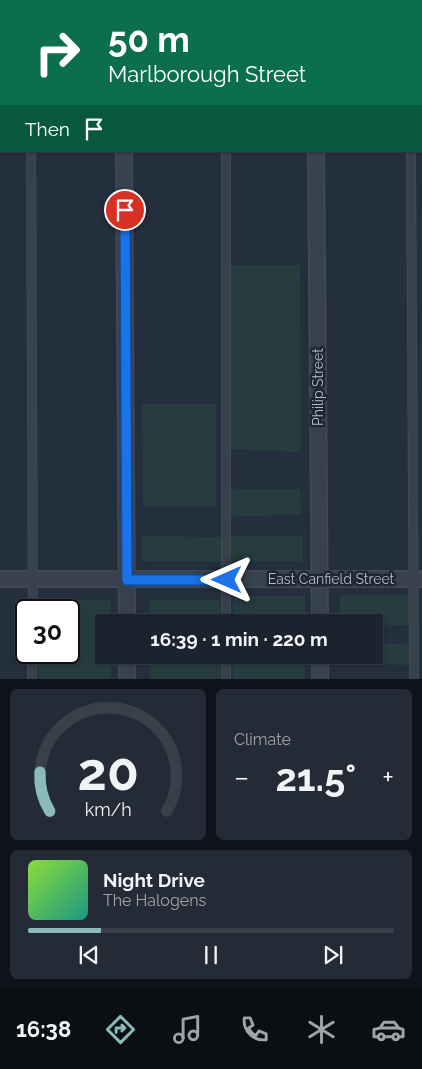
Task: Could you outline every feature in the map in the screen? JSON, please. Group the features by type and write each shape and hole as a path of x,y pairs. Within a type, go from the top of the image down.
{"street":[{"path":"124,152 127,614"},
{"name":"Philip Street","path":"316,152 320,614"},
{"name":"East Canfield Street","path":"0,579 418,579"},
{"path":"127,664 127,679"},
{"path":"320,664 320,679"}],"lane":[{"path":"32,152 32,599"},
{"path":"226,152 226,614"},
{"path":"411,152 418,579 414,679"},
{"path":"32,664 32,679"},
{"path":"226,664 226,679"}],"green space":[{"path":"231,265 300,265 301,452 227,449"},
{"path":"142,404 216,404 216,506 143,506"},
{"path":"300,489 301,514 227,517 227,490"},
{"path":"142,536 222,537 223,562 141,561"},
{"path":"229,536 303,536 303,562 227,561"},
{"path":"340,595 414,595 414,626 383,624 383,614 340,614"},
{"path":"233,596 305,596 305,614 233,614"},
{"path":"80,600 111,600 111,614 95,614 95,664 111,664 111,679 38,679 38,664 80,664"},
{"path":"150,600 220,600 220,614 150,614"},
{"path":"383,643 414,645 415,665 340,664 383,664"},
{"path":"150,664 220,664 220,679 150,679"},
{"path":"232,664 304,664 305,679 233,679"}],"route":[{"path":"125,210 127,580 227,580"}]}
